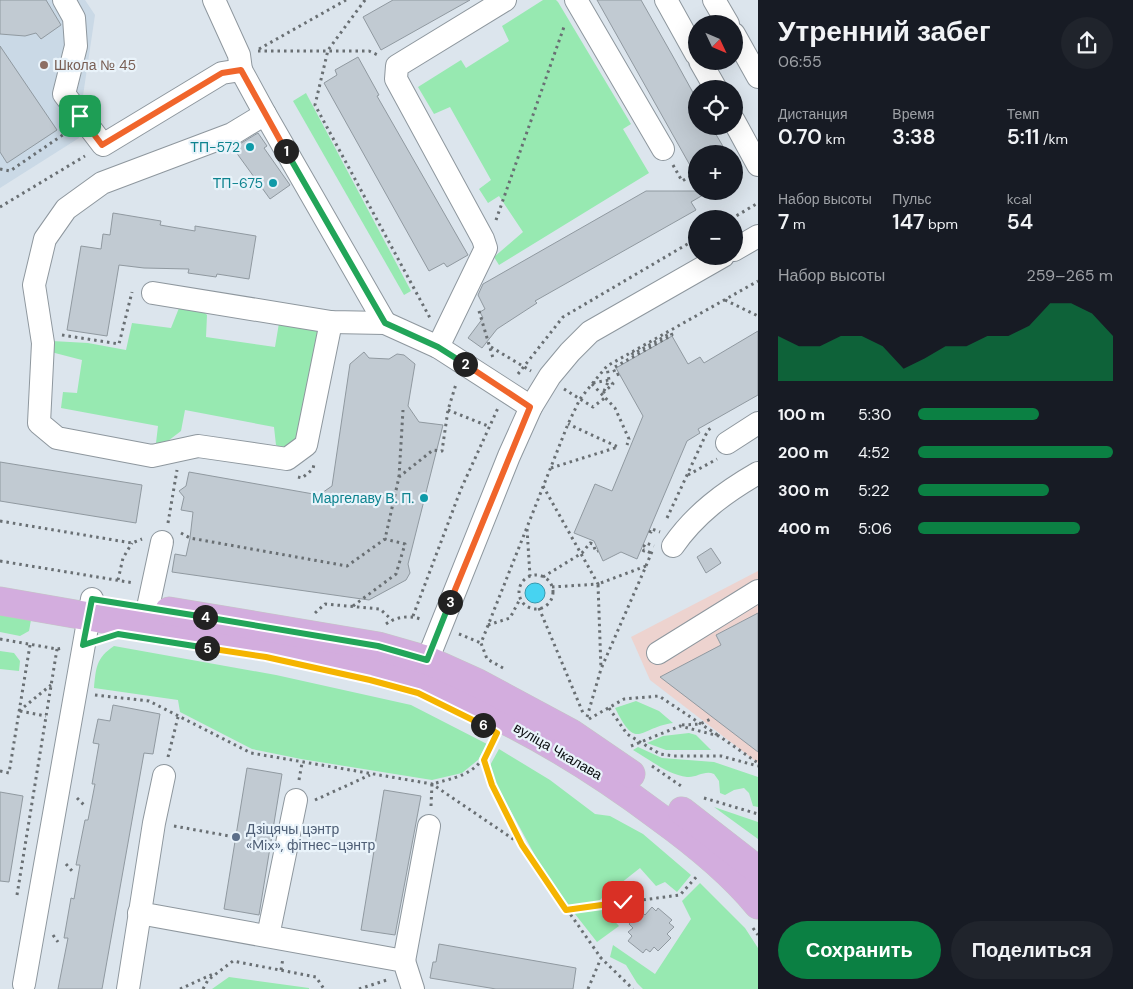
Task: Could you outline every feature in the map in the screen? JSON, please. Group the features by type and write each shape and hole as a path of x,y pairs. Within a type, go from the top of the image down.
{"main road":[{"name":"вуліца Чкалава","path":"0,582 90,607"},
{"name":"вуліца Чкалава","path":"0,601 90,607 146,616 374,666 423,670 478,683 571,733 709,831 758,870"},
{"name":"вуліца Чкалава","path":"423,670 470,702 547,742 624,791 697,845 748,893 754,915"}],"street":[{"path":"64,0 74,18 76,46 64,94 102,145 222,73 241,70"},
{"path":"214,0 239,55 241,70 385,323"},
{"path":"438,347 486,248 483,239 396,79 397,66 505,0"},
{"path":"576,0 663,149"},
{"path":"666,0 688,40"},
{"path":"714,0 723,15"},
{"path":"743,50 758,77"},
{"path":"265,114 232,134 102,183 66,209 45,239 34,285 43,343 39,422 57,438 152,456 198,446 287,459 306,445 331,322"},
{"path":"742,135 758,164"},
{"path":"743,245 758,236"},
{"path":"423,670 530,407 548,380 570,352 590,332 707,265"},
{"path":"153,293 331,322 385,323 438,347 530,407"},
{"path":"722,434 758,423"},
{"path":"662,541 686,528 721,496 758,473"},
{"path":"146,616 164,534"},
{"path":"658,653 758,592"},
{"path":"24,984 90,607"},
{"path":"128,989 138,913 164,776"},
{"path":"268,936 296,800"},
{"path":"413,989 404,961 430,826"},
{"path":"138,913 404,961"}],"path":[{"path":"346,0 255,52 370,50 397,66"},
{"path":"365,0 328,50 315,105 430,319"},
{"path":"486,248 566,22"},
{"path":"0,168 10,171 67,132 80,116"},
{"path":"0,206 102,145"},
{"path":"663,149 682,181 688,178"},
{"path":"743,212 758,203"},
{"path":"456,632 481,643 568,424 580,399 607,366 758,281"},
{"path":"41,332 119,344 132,291 153,293"},
{"path":"725,300 758,316"},
{"path":"478,306 494,360"},
{"path":"618,374 613,368 672,335 671,333 633,354 631,352"},
{"path":"490,347 538,375"},
{"path":"607,366 618,374"},
{"path":"603,393 609,380 607,366"},
{"path":"592,384 609,380 618,374"},
{"path":"603,393 614,384 618,374"},
{"path":"609,380 614,384"},
{"path":"399,477 433,450 442,451 448,410 457,382"},
{"path":"592,384 603,393 615,408 629,439 626,445"},
{"path":"561,388 593,407 606,397"},
{"path":"413,616 461,489 488,426 502,401"},
{"path":"0,521 132,543 164,534 347,566 385,538 399,477 403,410"},
{"path":"448,410 488,426"},
{"path":"550,468 618,447 568,424"},
{"path":"586,720 601,669 651,553 662,541 708,430 722,434"},
{"path":"164,534 180,450"},
{"path":"543,486 598,584 601,669"},
{"path":"526,527 530,576"},
{"path":"649,531 651,532 652,529 662,541"},
{"path":"353,606 396,574 405,544 385,538"},
{"path":"643,546 646,543 662,541"},
{"path":"118,580 123,558 132,543"},
{"path":"488,625 510,618 520,598 519,587 530,576 543,577 582,553 590,543 593,544 596,552 598,551"},
{"path":"643,552 644,550 651,553"},
{"path":"552,587 598,584 646,566"},
{"path":"520,598 528,606 538,608 548,603 551,598 552,587 543,577"},
{"path":"314,614 325,604 353,606 380,609 392,620"},
{"path":"538,608 586,720"},
{"path":"383,626 392,620 413,616 426,621"},
{"path":"0,639 57,649 83,645"},
{"path":"0,771 9,773 30,645"},
{"path":"16,901 57,649"},
{"path":"20,711 52,685"},
{"path":"586,720 624,699 659,696 758,765"},
{"path":"108,697 149,702 251,754 432,784 462,776 484,760 498,733"},
{"path":"609,708 627,734 660,754 674,756 721,756 758,765"},
{"path":"20,711 46,716"},
{"path":"164,776 178,717"},
{"path":"625,748 680,726 700,724 713,718"},
{"path":"680,726 719,736"},
{"path":"484,760 492,785 522,845 601,958 633,989"},
{"path":"296,800 317,800 371,774"},
{"path":"432,784 522,845"},
{"path":"701,797 758,814"},
{"path":"154,823 235,837"},
{"path":"566,910 680,895 701,872"},
{"path":"754,915 758,935"},
{"path":"588,989 601,958"},
{"path":"203,989 208,980 233,961 247,962 316,977 324,989"},
{"path":"180,989 216,973"}],"shaded area":[{"name":"Школа № 45","path":"0,0 85,0 95,15 80,116 79,138 0,188"},
{"path":"758,571 758,763 650,680 631,637"}],"green space":[{"path":"543,0 556,0 558,2 631,124 623,129 649,173 499,265 494,257 523,232 499,196 488,203 479,189 491,180 450,107 434,114 418,87 461,60 466,68 509,41 502,26"},
{"path":"306,93 411,291 404,295 293,101"},
{"path":"199,307 207,315 206,337 275,347 279,323 322,330 297,444 288,451 276,445 274,427 185,410 181,431 164,444 156,443 158,426 61,408 63,392 77,393 82,360 51,352 52,341 88,343 126,350 132,323 171,328 179,308"},
{"path":"0,614 31,620 29,631 20,636 0,632"},
{"path":"114,646 276,675 411,705 487,744 478,760 462,773 432,780 301,759 252,749 180,712 178,700 94,688 95,675 100,659"},
{"path":"0,651 14,653 20,661 19,671 0,669"},
{"path":"636,701 659,711 673,723 639,734 628,730 615,708"},
{"path":"689,733 696,735 711,750 666,750 647,743 663,736"},
{"path":"638,747 662,758 714,762 758,777 758,807 753,806 749,793 744,788 734,790 725,795 720,793 719,781 714,774 680,776 633,750"},
{"path":"499,749 550,780 595,814 610,816 643,834 691,875 677,892 665,882 656,886 640,868 597,902 619,926 597,942 564,900 538,861 488,769"},
{"path":"714,807 758,822 758,839"},
{"path":"700,883 745,928 758,948 758,989 643,989 626,965 610,957 613,945 655,974 691,919 682,901"},
{"path":"229,977 309,988 309,989 212,989"}],"water":[{"path":"535,583 542,586 545,593 542,600 535,603 528,600 525,593 528,586"}],"building":[{"path":"0,0 46,0 61,25 41,39 36,33 25,36 0,34"},
{"path":"393,0 470,0 381,50 363,17"},
{"path":"597,0 641,0 675,60 688,84 688,135 716,135 722,145 688,145 688,162"},
{"path":"0,46 57,130 7,163 0,152"},
{"path":"358,57 379,95 377,96 468,255 447,267 444,263 429,271 324,83 337,75 335,70"},
{"path":"258,133 267,146 264,148 290,185 270,199 233,148"},
{"path":"646,191 688,191 688,200 694,200 691,202 696,210 688,210 688,215 535,301 537,303 497,329 482,348 468,338 483,318 480,312 485,309 478,295 483,284"},
{"path":"113,213 161,221 160,225 195,231 195,226 256,236 249,279 217,274 216,277 188,273 189,269 144,268 119,265 107,336 67,330 81,246 101,249 103,234 110,235"},
{"path":"758,331 758,395 698,429 700,433 687,441 637,559 621,552 603,561 594,541 574,533 595,484 612,491 643,416 616,368 672,336 688,364 700,357 704,363"},
{"path":"364,352 369,358 389,359 397,354 404,355 415,364 408,406 419,422 443,425 408,564 410,573 406,580 369,600 172,572 175,554 186,556 190,538 193,512 181,510 184,497 179,491 186,486 189,472 319,495 332,486 350,364"},
{"path":"0,462 142,485 136,523 0,501"},
{"path":"711,548 721,563 706,573 697,557"},
{"path":"758,613 758,752 660,677 721,645 716,635"},
{"path":"113,705 160,714 153,754 144,753 102,989 58,989 68,938 64,938 71,898 74,899 80,865 76,865 85,820 88,820 95,784 92,784 99,744 93,743 98,719 110,721"},
{"path":"247,768 282,774 259,915 224,909"},
{"path":"384,790 421,796 395,935 361,930"},
{"path":"0,792 23,796 9,882 0,881"},
{"path":"652,907 656,911 658,908 672,920 669,923 674,927 667,934 671,938 658,951 654,947 650,952 646,949 643,953 628,941 632,936 628,932 633,928 629,924 641,911 645,915"},
{"path":"439,944 576,968 573,989 496,989 430,978 433,962 436,962"}],"place":[{"name":"Школа № 45","path":"44,65"},
{"name":"ТП-572","path":"250,147"},
{"name":"ТП-675","path":"273,183"},
{"name":"Маргелаву В. П.","path":"424,498"},
{"name":"Дзіцячы цэнтр «Mix», фітнес-цэнтр","path":"236,837"}],"route":[{"path":"80,116 102,145 222,73 241,70 385,323 438,347 530,407 427,660 378,646 92,599 83,645 118,634 266,657 370,680 418,693 497,733 484,760 492,785 522,845 566,910 623,902"}]}
